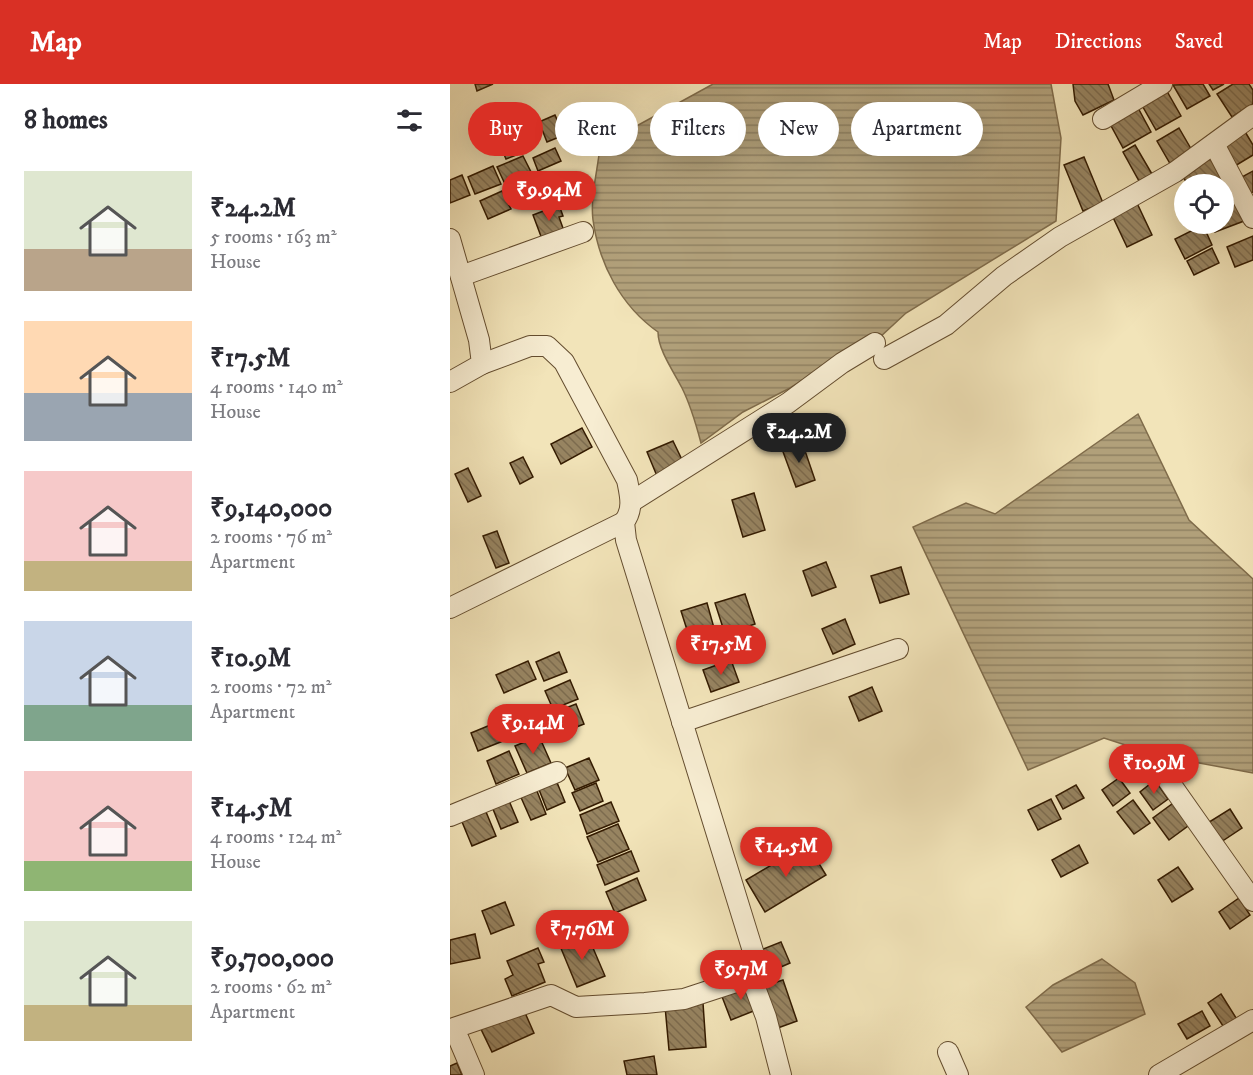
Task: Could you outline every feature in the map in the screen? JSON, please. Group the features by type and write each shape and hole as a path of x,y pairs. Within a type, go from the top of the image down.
{"street":[{"path":"1103,119 1162,84"},
{"path":"631,502 788,403 842,363 946,325 1004,276 1060,237 1175,172 1253,115"},
{"path":"1214,144 1253,219"},
{"path":"461,276 583,232"},
{"path":"452,250 479,340 482,364"},
{"path":"450,382 482,364 530,346 547,346 564,362 627,480 631,502 624,522 450,608"},
{"path":"624,522 626,540 757,964 751,977 766,1017 781,1075"},
{"path":"682,722 898,649"},
{"path":"1158,766 1253,901"},
{"path":"450,816 556,772"},
{"path":"474,1075 451,1023 551,994 576,1007 645,1003 684,999 751,977"},
{"path":"1159,1075 1253,1020"},
{"path":"948,1052 958,1075"}],"shaded area":[{"path":"713,84 1051,84 1061,138 1056,221 906,313 866,350 843,355 790,388 743,412 701,443 688,402 663,353 658,332 633,310 614,283 600,252 593,220 599,156 638,156 638,125 650,119 650,156 746,156 746,102 680,102"},
{"path":"1138,414 1189,520 1253,579 1253,773 1156,755 1104,738 1028,770 913,527 966,503 995,514"},
{"path":"1102,959 1135,983 1145,1014 1062,1052 1026,1007 1053,985"}],"building":[{"path":"475,84 493,84 477,91"},
{"path":"1073,84 1108,84 1114,100 1083,115 1075,101"},
{"path":"1203,84 1210,96 1187,109 1173,85"},
{"path":"1209,84 1224,84 1213,90"},
{"path":"1233,84 1249,84 1253,90 1253,104 1232,117 1217,94"},
{"path":"1164,86 1181,116 1156,130 1139,100"},
{"path":"1137,106 1151,132 1123,148 1109,122"},
{"path":"555,115 555,139 547,142 543,132 543,120"},
{"path":"1179,128 1194,154 1172,167 1157,141"},
{"path":"1244,130 1253,145 1253,155 1235,166 1221,144"},
{"path":"1135,145 1152,174 1139,181 1123,152"},
{"path":"555,148 555,156 559,156 561,161 538,171 533,158 543,156 543,153"},
{"path":"523,156 531,172 505,184 497,167"},
{"path":"1084,157 1103,203 1083,211 1064,165"},
{"path":"1212,158 1221,174 1182,174"},
{"path":"493,166 501,184 475,194 468,177"},
{"path":"1253,171 1253,192 1249,194 1240,178"},
{"path":"462,175 470,195 450,203 450,180"},
{"path":"551,178 558,196 529,209 521,190"},
{"path":"502,191 511,209 488,219 480,201"},
{"path":"1136,201 1152,235 1127,247 1111,213"},
{"path":"1234,201 1244,221 1234,225"},
{"path":"559,205 563,216 559,217 564,231 542,239 533,215"},
{"path":"1185,234 1207,234 1212,245 1185,259 1175,239"},
{"path":"1253,236 1253,260 1235,267 1227,247"},
{"path":"1212,248 1219,263 1194,275 1187,261"},
{"path":"582,428 592,447 561,464 551,444"},
{"path":"673,441 684,464 657,476 647,452"},
{"path":"802,442 815,480 796,487 782,449"},
{"path":"523,457 533,477 520,484 510,463"},
{"path":"468,468 481,496 468,502 455,474"},
{"path":"754,493 765,530 743,537 732,500"},
{"path":"497,531 509,563 496,568 483,536"},
{"path":"826,562 836,587 812,596 803,571"},
{"path":"901,567 909,594 880,603 871,576"},
{"path":"745,594 755,624 725,634 715,603"},
{"path":"707,603 714,628 689,636 681,611"},
{"path":"845,619 855,644 833,654 822,629"},
{"path":"559,652 567,672 544,681 536,662"},
{"path":"731,660 739,682 711,692 703,670"},
{"path":"528,661 536,679 504,693 496,675"},
{"path":"570,680 578,699 553,709 545,691"},
{"path":"872,687 882,711 859,721 849,697"},
{"path":"576,704 584,724 556,735 548,715"},
{"path":"500,721 508,739 478,751 471,733"},
{"path":"539,736 551,763 527,773 515,746"},
{"path":"509,751 519,774 496,784 487,761"},
{"path":"589,758 599,780 575,790 565,768"},
{"path":"1119,778 1130,793 1113,806 1102,790"},
{"path":"556,780 565,802 547,810 538,787"},
{"path":"1155,780 1168,799 1153,810 1140,792"},
{"path":"596,783 603,801 580,811 572,793"},
{"path":"1076,785 1084,798 1063,809 1056,796"},
{"path":"535,786 546,814 531,820 519,793"},
{"path":"507,796 518,822 501,829 491,804"},
{"path":"1051,799 1061,819 1038,830 1028,810"},
{"path":"1133,800 1150,823 1134,834 1117,812"},
{"path":"1176,801 1192,823 1169,840 1153,818"},
{"path":"611,802 619,821 587,834 580,815"},
{"path":"484,807 496,836 472,846 460,817"},
{"path":"1230,809 1242,828 1218,844 1206,824"},
{"path":"618,824 629,849 598,862 587,837"},
{"path":"807,844 826,875 765,912 746,880"},
{"path":"1079,845 1088,863 1061,877 1052,860"},
{"path":"631,851 639,871 605,885 597,865"},
{"path":"1178,867 1193,889 1172,902 1158,880"},
{"path":"637,878 646,900 615,913 606,892"},
{"path":"1239,898 1250,915 1230,929 1219,912"},
{"path":"505,902 514,925 491,934 482,911"},
{"path":"475,934 480,958 450,964 450,940"},
{"path":"587,934 605,976 577,987 560,946"},
{"path":"781,942 790,963 767,973 758,951"},
{"path":"538,948 544,962 538,964 545,982 512,996 505,979 513,975 507,961"},
{"path":"783,980 797,1021 775,1029 761,987"},
{"path":"751,983 761,1008 731,1020 721,994"},
{"path":"1221,994 1238,1021 1225,1029 1208,1003"},
{"path":"703,1003 706,1047 669,1050 665,1006"},
{"path":"522,1006 534,1033 492,1052 479,1025"},
{"path":"1202,1011 1210,1026 1187,1039 1178,1024"},
{"path":"654,1056 657,1075 627,1075 624,1061"},
{"path":"457,1063 462,1075 450,1075 450,1066"}]}
